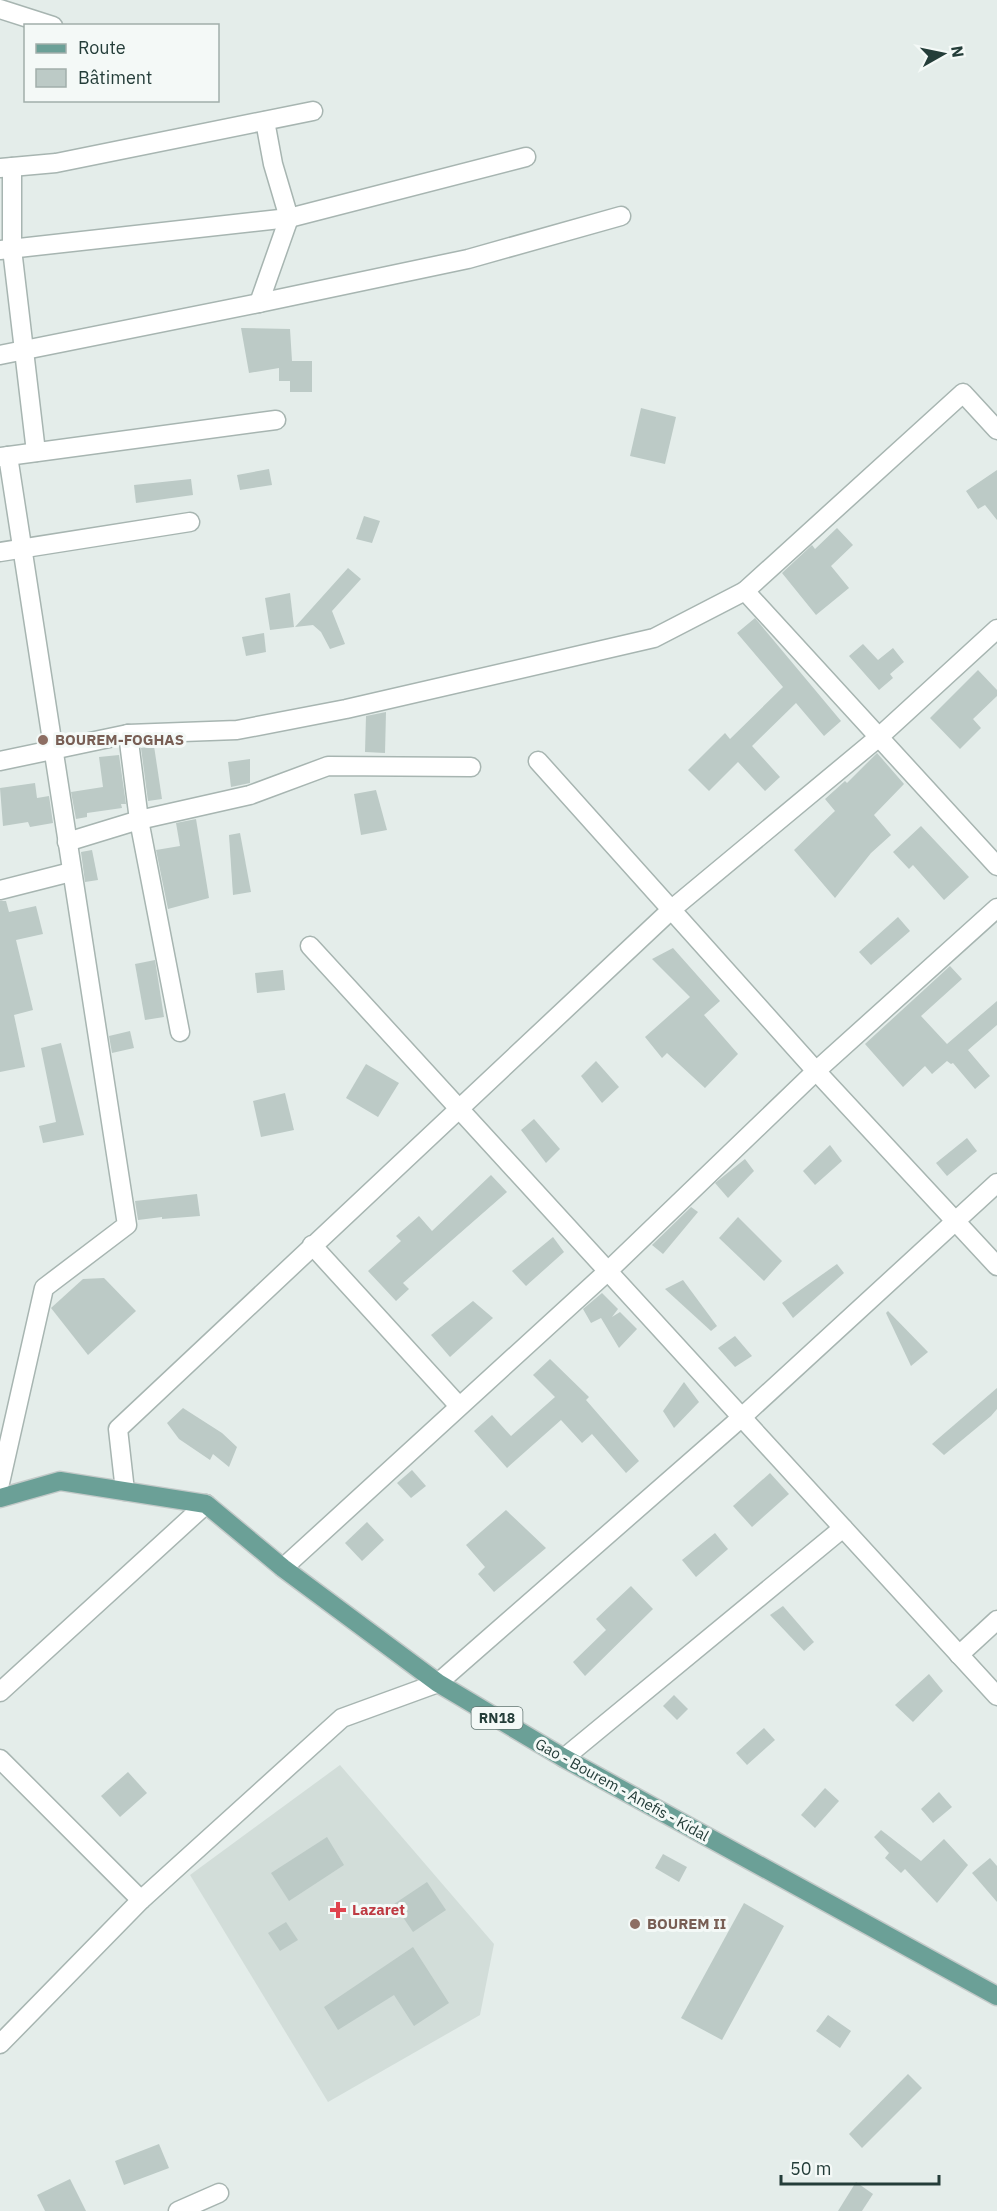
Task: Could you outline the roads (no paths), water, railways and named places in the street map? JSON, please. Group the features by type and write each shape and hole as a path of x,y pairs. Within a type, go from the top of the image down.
{"main road":[{"path":"0,1498 60,1481 206,1504"},
{"name":"Gao - Bourem - Anefis - Kidal","path":"206,1504 283,1568 438,1683 564,1758 997,1996"}],"street":[{"path":"0,9 47,24"},
{"path":"36,452 23,351 6,250 6,168 56,163 313,111"},
{"path":"258,303 289,218 273,164 265,121"},
{"path":"6,250 289,218 526,157"},
{"path":"0,355 468,259 621,216"},
{"path":"0,761 128,734 237,730 346,709 654,638 745,591 963,393 997,430"},
{"path":"0,1483 44,1288 127,1225 22,549 4,457 276,420"},
{"path":"0,552 190,522"},
{"path":"745,591 997,866"},
{"path":"126,1491 118,1429 672,909 879,737 997,629"},
{"path":"128,734 140,820 180,1032"},
{"path":"538,761 816,1071 997,1266"},
{"path":"67,842 140,820 250,795 328,766 471,767"},
{"path":"0,890 71,872"},
{"path":"283,1568 608,1271 816,1071 997,908"},
{"path":"310,946 997,1696"},
{"path":"0,2044 141,1900 342,1718 438,1683 742,1417 954,1220 997,1183"},
{"path":"312,1245 459,1406"},
{"path":"0,1692 206,1504"},
{"path":"564,1758 843,1528"},
{"path":"959,1655 997,1620"},
{"path":"0,1759 141,1900"},
{"path":"178,2211 219,2193"}],"place":[{"name":"BOUREM-FOGHAS","path":"43,740"},
{"name":"Lazaret","path":"338,1910"},
{"name":"BOUREM II","path":"635,1924"}]}
